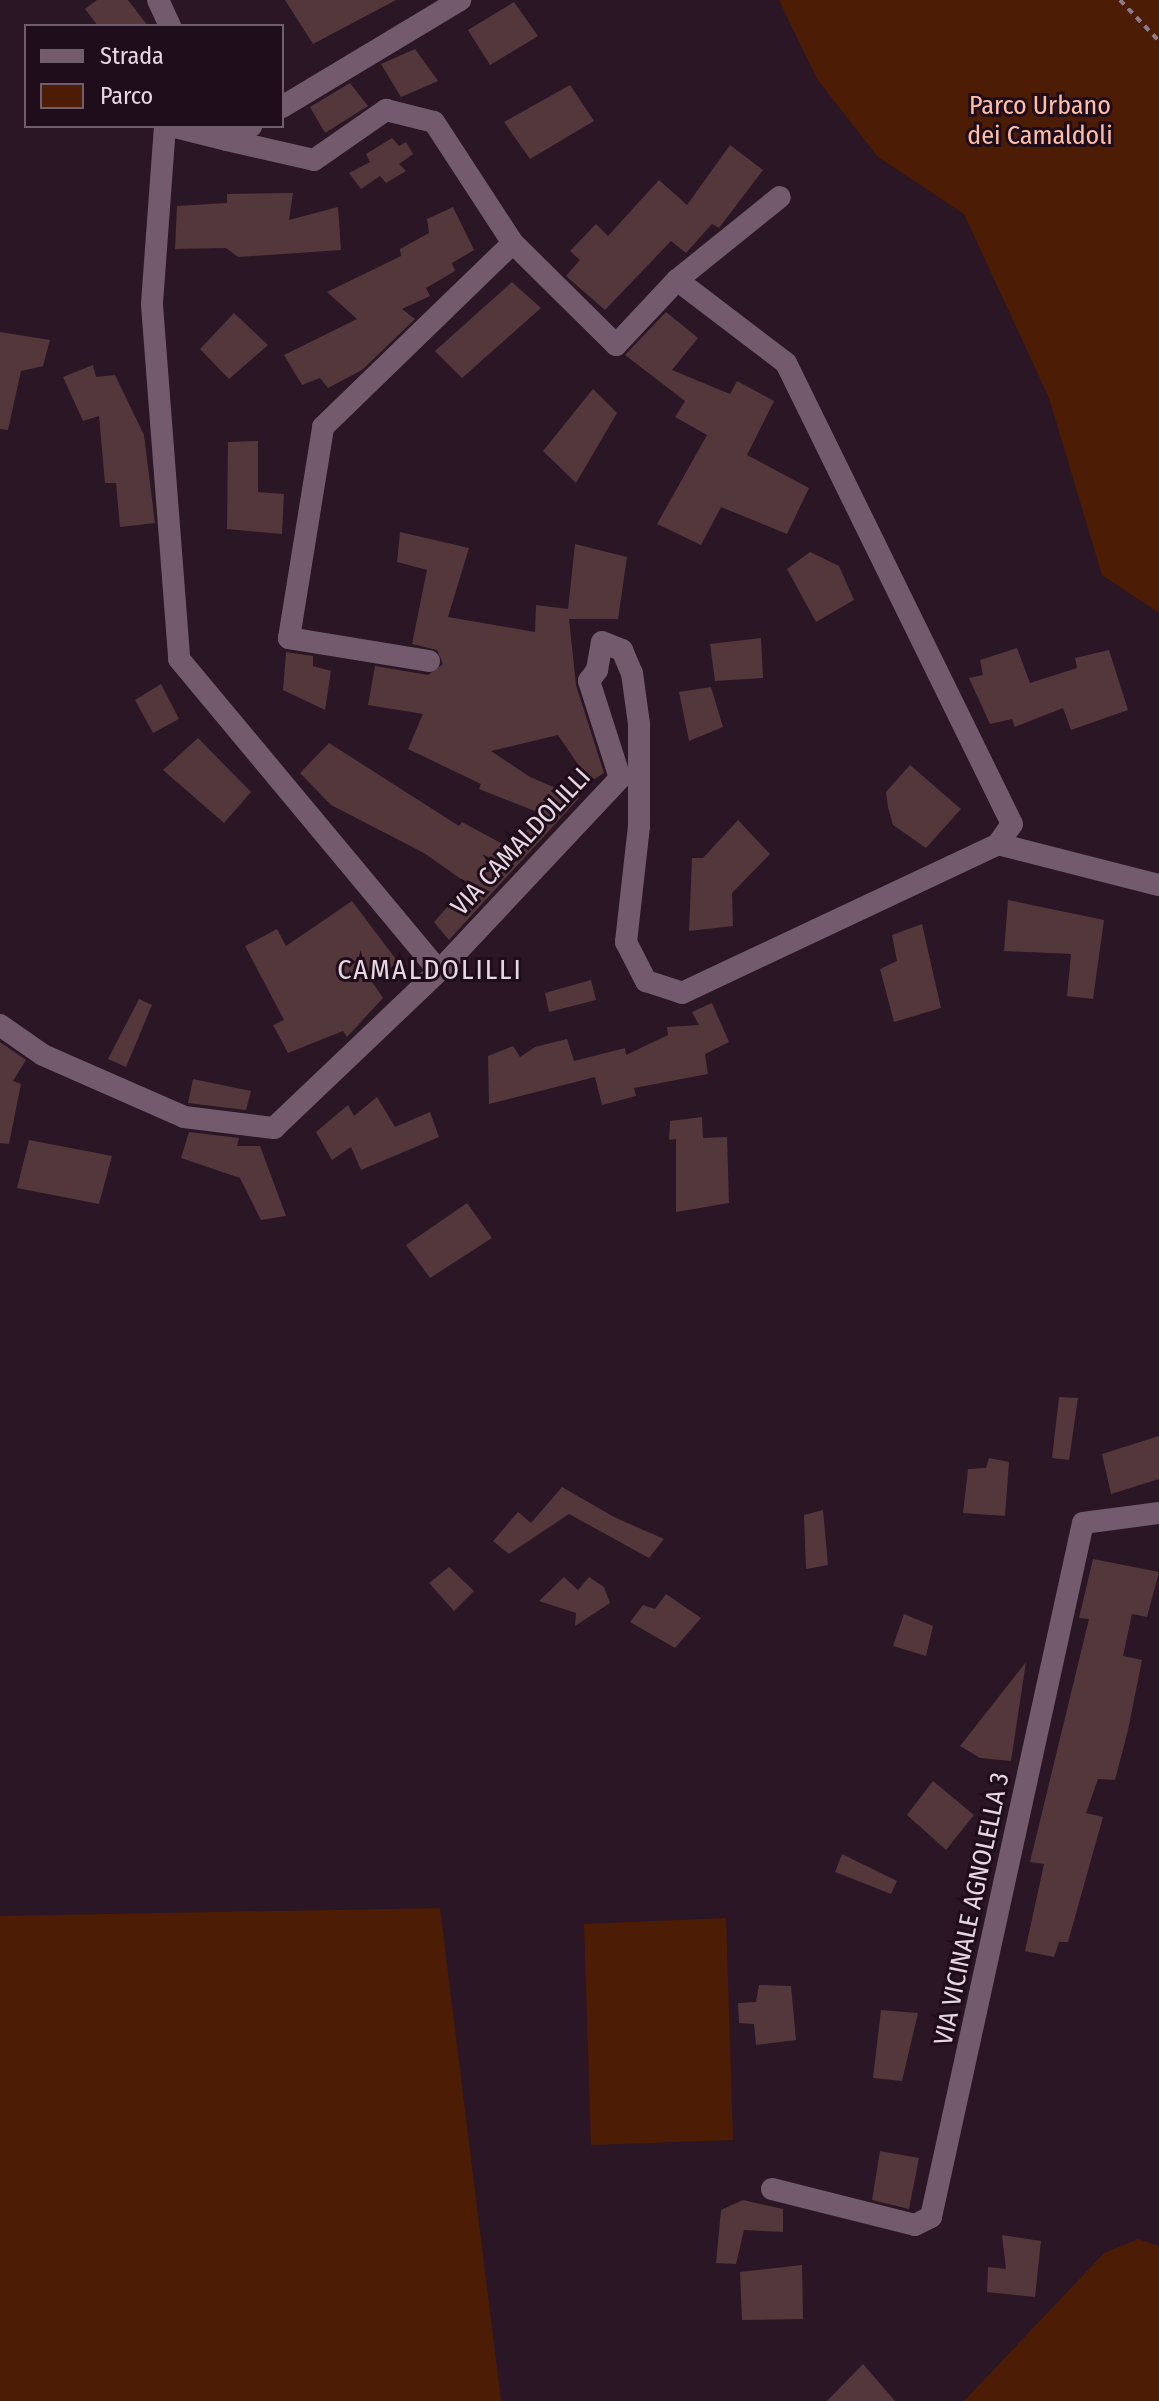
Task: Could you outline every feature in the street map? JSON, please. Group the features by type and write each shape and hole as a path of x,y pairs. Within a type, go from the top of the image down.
{"street":[{"path":"158,0 169,24"},
{"path":"284,106 460,0"},
{"path":"176,128 314,160 386,110 434,122 513,243 616,345 677,280 780,197"},
{"path":"168,128 152,305 179,659 439,971"},
{"path":"227,140 248,128"},
{"path":"429,661 289,638 323,427 513,243"},
{"path":"677,280 786,363 1012,824 998,844 1159,885"},
{"name":"VIA CAMALDOLILLI","path":"0,1025 43,1055 184,1117 274,1128 439,971 620,778 589,681 602,642 622,650 632,673 637,711 639,826 626,942 646,981 682,993 998,844"},
{"name":"VIA VICINALE AGNOLELLA 3","path":"772,2189 915,2225 931,2217 1083,1523 1159,1513"}],"path":[{"path":"1120,0 1159,41"}],"green space":[{"name":"Parco Urbano dei Camaldoli","path":"779,0 1159,0 1159,613 1102,575 1049,398 964,214 878,157 817,79"},
{"path":"440,1908 501,2401 0,2401 0,1916"},
{"path":"726,1918 733,2140 591,2145 584,1924"},
{"path":"1138,2239 1159,2246 1159,2401 964,2401 1104,2253"}],"building":[{"path":"97,0 128,0 146,24 96,24 85,9"},
{"path":"285,0 396,0 313,44"},
{"path":"514,2 538,36 490,65 468,30"},
{"path":"415,49 438,81 401,97 381,64"},
{"path":"350,83 368,106 325,133 310,107"},
{"path":"570,85 594,121 530,159 504,122"},
{"path":"392,138 399,146 406,142 413,154 399,164 406,171 386,183 380,176 361,189 349,173 370,162 366,154"},
{"path":"730,145 763,170 719,228 712,224 686,253 671,241 605,310 566,276 580,260 570,251 596,224 608,236 659,180 687,205"},
{"path":"293,193 289,220 338,207 341,250 238,257 226,248 175,249 177,206 227,203 227,194"},
{"path":"453,207 474,250 452,263 455,271 426,288 430,296 402,309 415,319 362,370 328,388 320,378 302,385 284,355 357,319 327,292 401,256 400,249 429,233 427,219"},
{"path":"512,282 541,308 462,378 435,351"},
{"path":"666,312 698,338 672,370 730,394 737,381 774,401 747,455 809,488 787,534 721,507 701,545 657,524 707,435 675,417 685,401 625,355"},
{"path":"234,313 268,345 229,379 200,349"},
{"path":"0,332 50,340 43,366 21,371 8,430 0,429"},
{"path":"93,365 96,377 115,375 144,435 155,523 120,527 116,483 105,483 99,416 83,421 63,377"},
{"path":"593,389 617,413 576,483 543,451"},
{"path":"258,441 258,492 284,494 282,534 227,529 228,442"},
{"path":"400,532 469,548 448,617 535,632 536,605 568,609 575,544 627,557 618,619 569,619 576,685 604,773 590,782 558,735 491,751 530,777 579,798 449,940 434,922 468,884 424,853 331,805 300,773 329,743 459,826 462,822 512,849 540,813 479,789 481,784 408,749 423,714 368,705 375,666 428,675 443,664 437,650 412,644 427,570 397,562"},
{"path":"810,552 839,566 854,600 816,622 787,569"},
{"path":"761,638 763,678 715,681 710,644"},
{"path":"1017,648 1030,683 1077,668 1075,658 1109,650 1128,710 1071,730 1063,708 1015,727 1012,719 990,724 969,678 983,675 980,660"},
{"path":"286,652 313,656 313,666 331,671 325,710 283,690"},
{"path":"161,684 179,719 153,733 135,700"},
{"path":"711,687 723,727 689,741 679,692"},
{"path":"198,738 251,792 224,823 163,770"},
{"path":"910,765 961,809 926,848 893,825 888,807 886,792"},
{"path":"738,820 770,854 732,893 733,926 689,931 692,858 703,858"},
{"path":"1008,900 1104,920 1093,999 1067,996 1071,954 1004,951"},
{"path":"352,901 398,962 372,982 383,998 347,1037 343,1031 288,1053 273,1025 284,1020 245,946 277,929 286,946"},
{"path":"922,924 941,1008 894,1022 880,969 897,961 892,935"},
{"path":"591,980 596,1000 549,1012 545,993"},
{"path":"139,999 152,1005 126,1067 108,1059"},
{"path":"712,1003 729,1042 705,1054 708,1074 634,1088 636,1096 602,1105 595,1077 489,1104 488,1056 513,1046 520,1057 535,1047 567,1039 574,1061 625,1048 626,1055 668,1035 667,1027 699,1025 692,1012"},
{"path":"0,1042 26,1060 13,1081 21,1084 9,1144 0,1143"},
{"path":"193,1079 251,1091 246,1110 188,1103"},
{"path":"377,1097 395,1127 430,1112 439,1137 361,1170 351,1147 332,1160 316,1132 348,1105 354,1116"},
{"path":"702,1117 703,1138 727,1137 729,1203 676,1212 676,1139 669,1140 670,1121"},
{"path":"189,1132 239,1138 237,1146 260,1146 286,1216 261,1220 240,1178 181,1158"},
{"path":"29,1140 112,1156 99,1204 17,1188"},
{"path":"467,1203 492,1238 430,1278 406,1245"},
{"path":"1059,1397 1078,1398 1069,1460 1052,1458"},
{"path":"1159,1436 1159,1479 1111,1494 1102,1454"},
{"path":"989,1458 1009,1462 1005,1516 963,1513 968,1469 986,1468"},
{"path":"562,1487 614,1517 664,1539 649,1558 569,1514 509,1554 493,1541 518,1512 531,1523"},
{"path":"823,1510 828,1565 806,1569 804,1515"},
{"path":"1093,1559 1159,1572 1147,1617 1132,1614 1123,1656 1142,1660 1128,1730 1115,1780 1098,1779 1086,1813 1103,1817 1068,1942 1059,1942 1054,1957 1025,1951 1044,1864 1030,1862 1089,1619 1079,1618"},
{"path":"449,1567 474,1591 454,1611 429,1583"},
{"path":"564,1577 578,1590 589,1577 604,1587 610,1603 575,1626 576,1613 539,1601"},
{"path":"666,1594 701,1618 675,1648 630,1622 643,1605 655,1609"},
{"path":"904,1614 933,1626 926,1656 893,1646"},
{"path":"1026,1662 1011,1761 980,1758 960,1746"},
{"path":"933,1781 974,1815 946,1850 907,1815"},
{"path":"842,1854 897,1881 891,1894 835,1872"},
{"path":"759,1985 791,1986 796,2040 756,2045 754,2024 739,2023 738,2003 756,2002"},
{"path":"881,2010 918,2013 902,2081 873,2078"},
{"path":"880,2151 919,2158 909,2209 872,2200"},
{"path":"743,2200 783,2209 783,2232 744,2230 736,2264 716,2263 721,2210"},
{"path":"1002,2235 1041,2241 1035,2297 987,2292 988,2267 1006,2269"},
{"path":"802,2265 803,2319 742,2320 740,2272"},
{"path":"863,2364 895,2401 827,2401"}],"district":[{"name":"CAMALDOLILLI","path":"430,970"}]}
